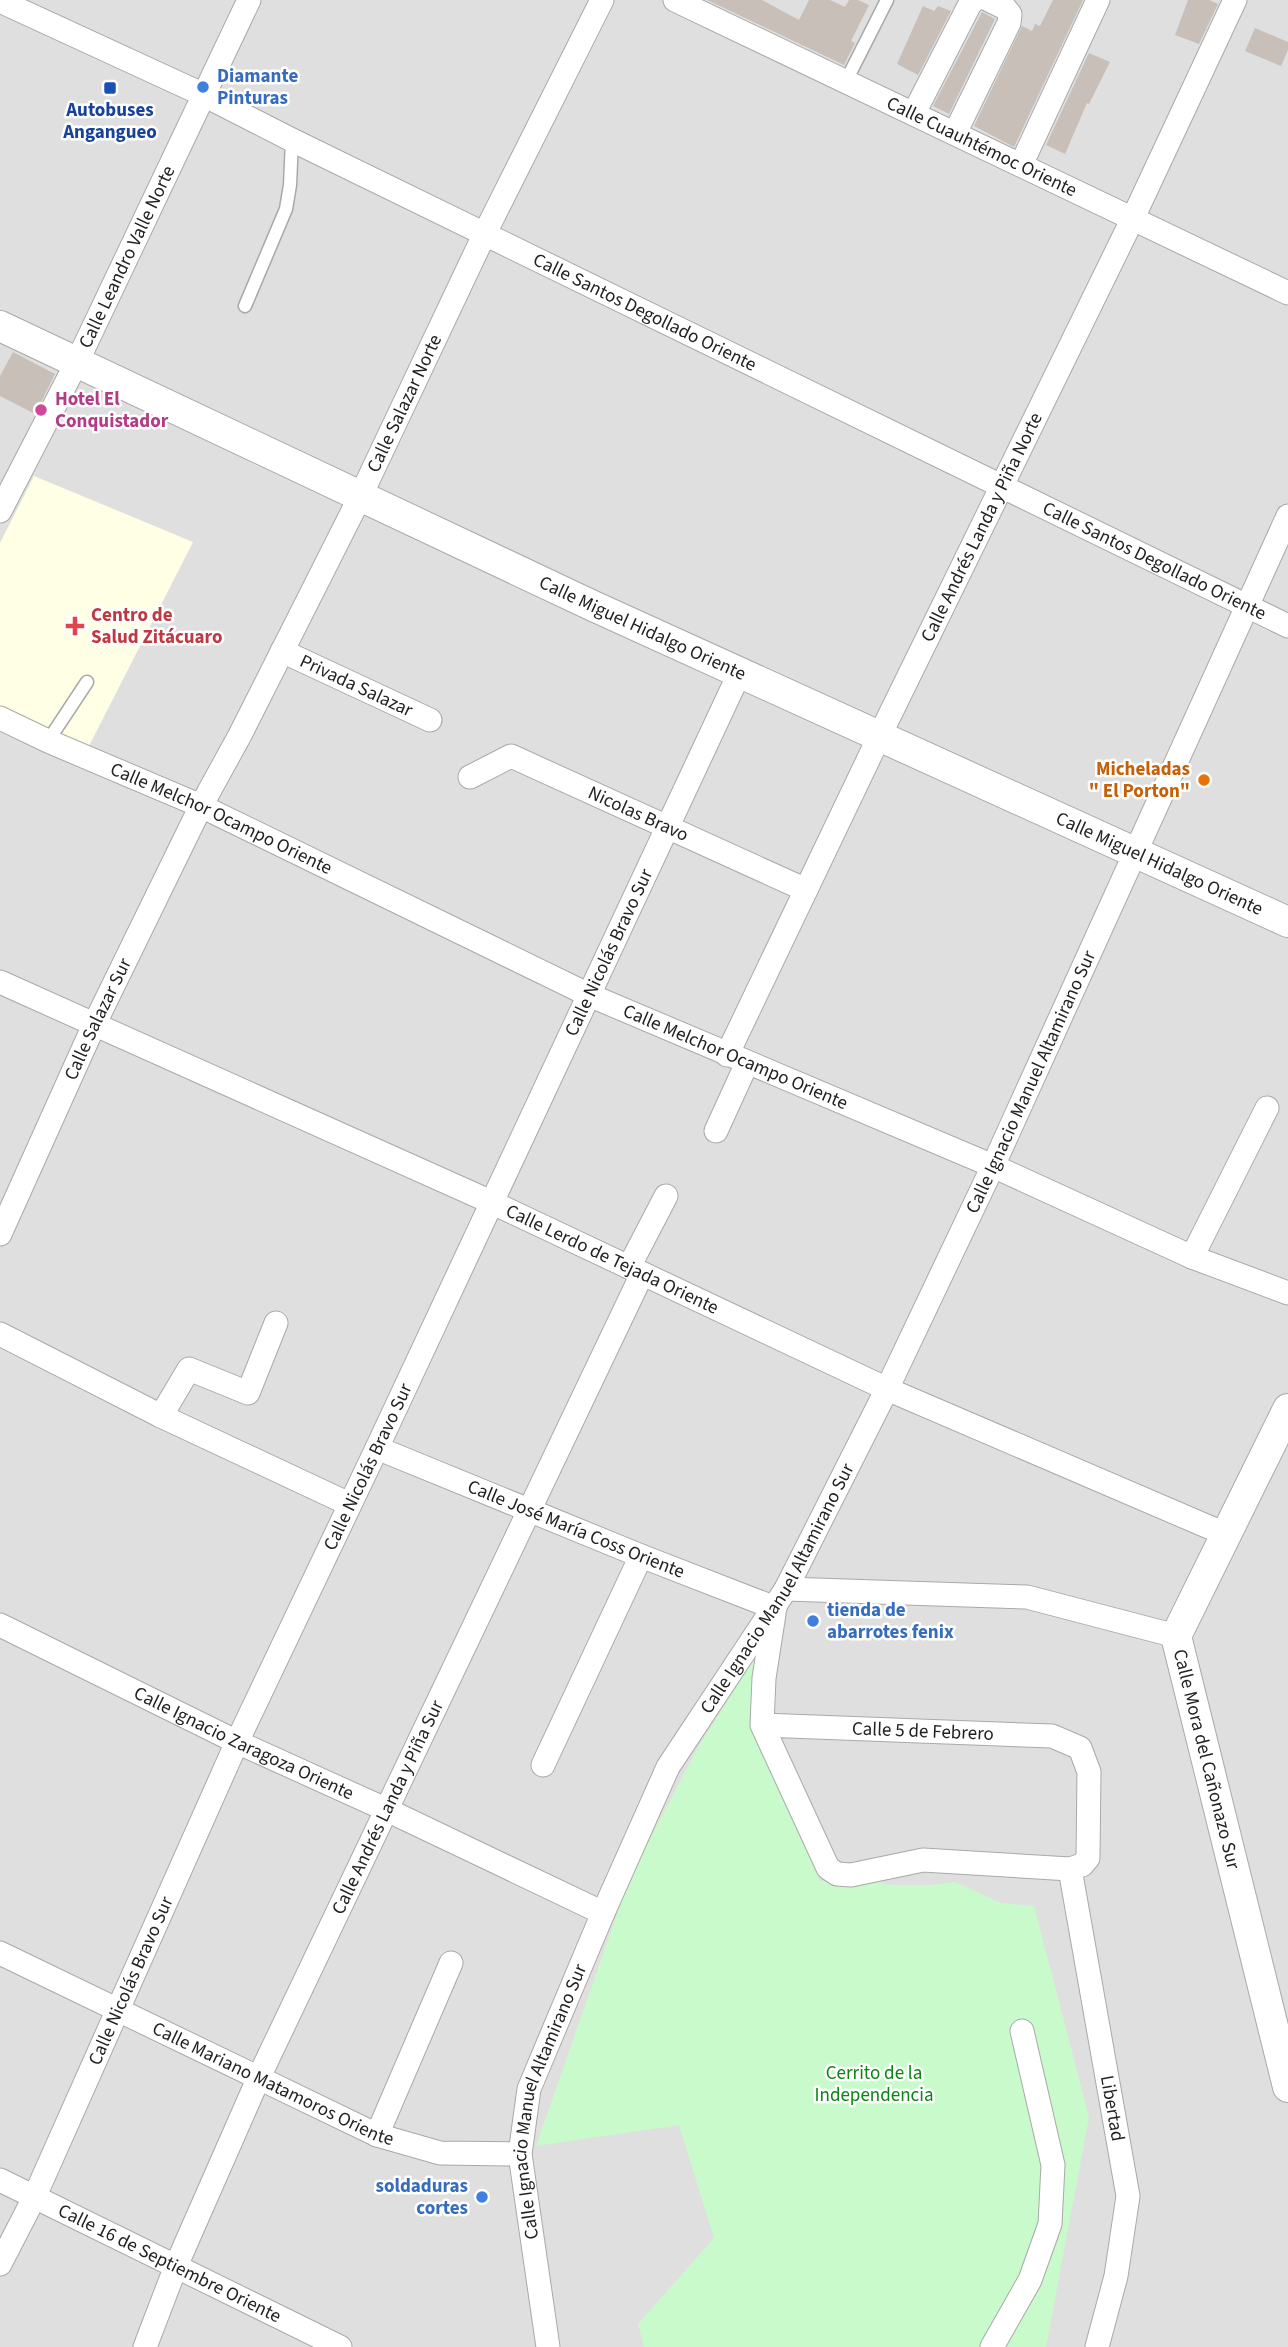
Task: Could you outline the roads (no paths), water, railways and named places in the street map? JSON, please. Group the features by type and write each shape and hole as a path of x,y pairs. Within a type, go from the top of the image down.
{"street":[{"name":"Calle Leandro Valle Norte","path":"0,511 77,362 249,0"},
{"name":"Calle Salazar Norte","path":"201,806 361,495 485,233 602,0"},
{"name":"Calle Cuauhtémoc Oriente","path":"675,0 1288,293"},
{"path":"914,113 974,0"},
{"path":"956,133 1009,23 1010,14 1005,8 989,0"},
{"path":"1021,165 1098,0"},
{"name":"Calle Andrés Landa y Piña Norte","path":"716,1131 737,1059 806,890 1133,218 1235,0"},
{"name":"Calle Santos Degollado Oriente","path":"0,1 204,95 1288,626"},
{"name":"Calle Miguel Hidalgo Oriente","path":"0,326 740,673 1288,922"},
{"name":"Calle Ignacio Manuel Altamirano Sur","path":"548,2347 520,2154 529,2089 668,1767 780,1598 887,1389 993,1166 1288,516"},
{"name":"Privada Salazar","path":"282,651 430,720"},
{"name":"Calle Nicolás Bravo Sur","path":"0,2264 34,2198 237,1742 740,673"},
{"name":"Calle Melchor Ocampo Oriente","path":"0,718 201,806 589,995 993,1166 1192,1257 1288,1293"},
{"name":"Nicolas Bravo","path":"470,777 511,756 806,890"},
{"name":"Calle Salazar Sur","path":"0,1234 94,1025 201,806"},
{"name":"Calle Lerdo de Tejada Oriente","path":"0,982 491,1202 887,1389 1225,1534"},
{"path":"1192,1257 1267,1108"},
{"name":"Calle Andrés Landa y Piña Sur","path":"145,2347 176,2266 259,2077 528,1510 666,1196"},
{"path":"161,1416 189,1369 248,1393 276,1323"},
{"path":"0,1334 161,1416 349,1504"},
{"name":"Calle Mora del Cañonazo Sur","path":"1288,1409 1176,1636 1288,2087"},
{"name":"Calle José María Coss Oriente","path":"377,1448 640,1556 780,1598 1027,1597 1176,1636"},
{"path":"543,1765 640,1556"},
{"path":"780,1598 764,1678 762,1724 828,1868 838,1874 851,1875 923,1860 1079,1863"},
{"name":"Calle Ignacio Zaragoza Oriente","path":"0,1625 237,1742 603,1913"},
{"name":"Calle 5 de Febrero","path":"762,1724 1052,1736 1080,1748"},
{"name":"Libertad","path":"1080,1748 1088,1772 1079,1863 1128,2196 1116,2276 1097,2346"},
{"name":"Calle Mariano Matamoros Oriente","path":"0,1953 377,2135 440,2153 520,2154"},
{"path":"377,2135 451,1963"},
{"path":"992,2347 1030,2280 1050,2224 1053,2165 1022,2031"},
{"name":"Calle 16 de Septiembre Oriente","path":"0,2180 331,2345"}],"lane":[{"path":"846,81 887,0"},
{"path":"245,306 286,209 292,140"},
{"path":"48,741 87,682"}],"place":[{"name":"Diamante Pinturas","path":"203,87"},
{"name":"Autobuses Angangueo","path":"110,88"},
{"name":"Hotel El Conquistador","path":"41,410"},
{"name":"Centro de Salud Zitácuaro","path":"75,626"},
{"name":"Micheladas \" El Porton\"","path":"1204,780"},
{"name":"tienda de abarrotes fenix","path":"813,1621"},
{"name":"soldaduras cortes","path":"482,2197"}],"park label":[{"name":"Cerrito de la Independencia","path":"874,2084"}]}
